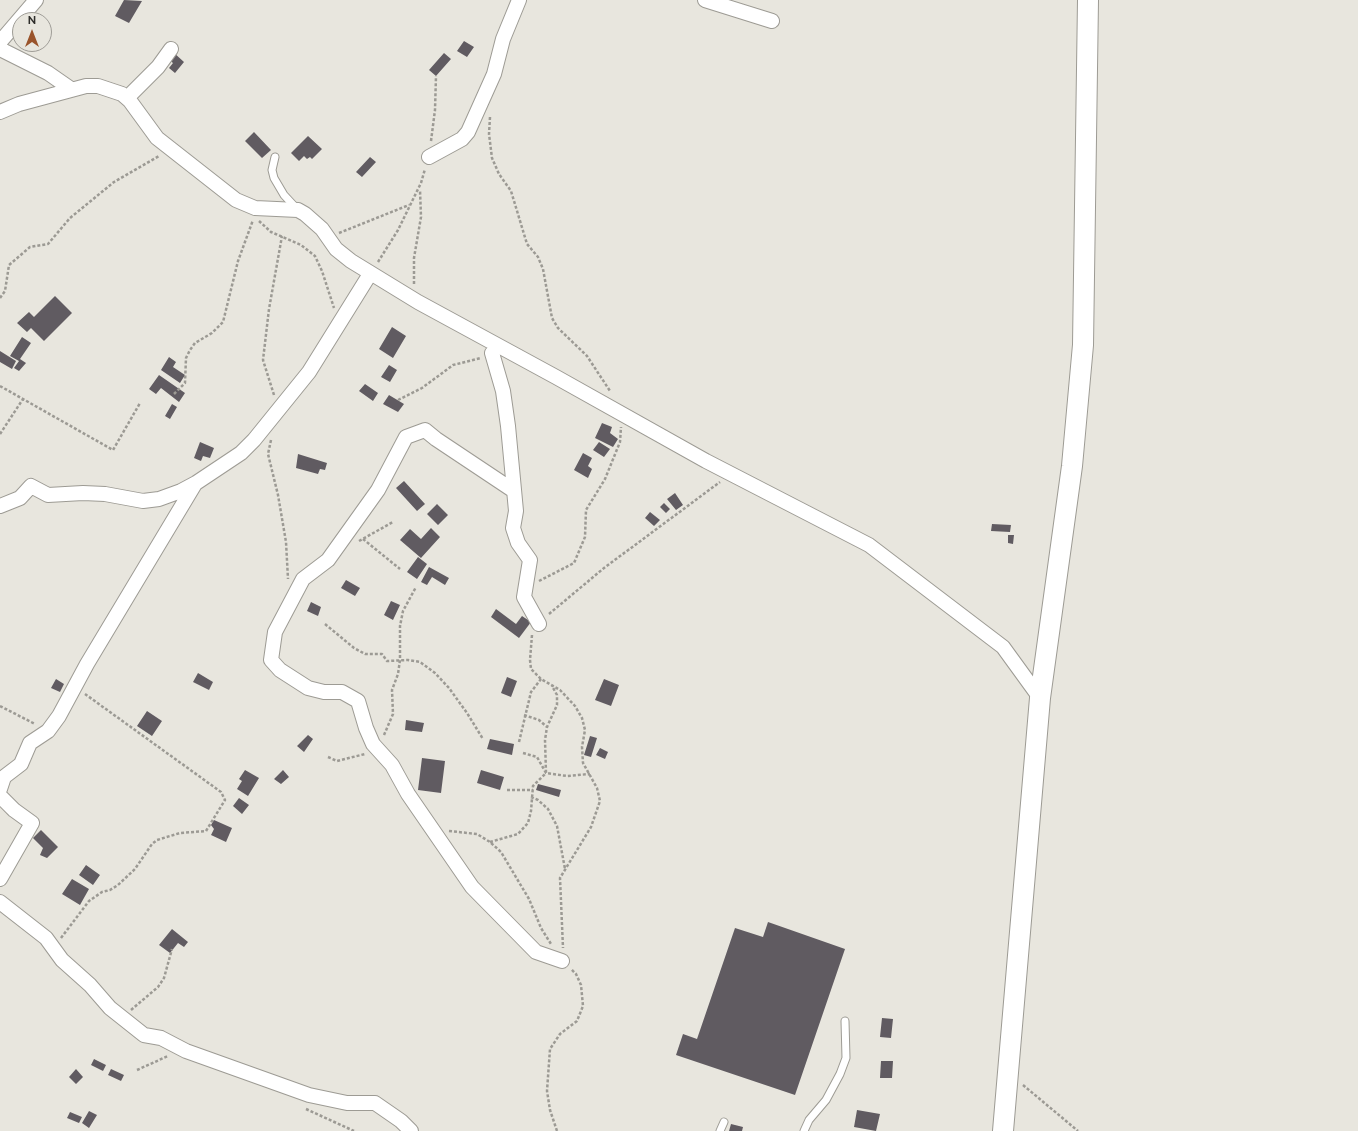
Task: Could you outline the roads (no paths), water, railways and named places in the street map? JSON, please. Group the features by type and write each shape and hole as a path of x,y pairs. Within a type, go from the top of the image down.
{"street":[{"path":"0,42 36,0"},
{"path":"429,157 462,140 471,127 494,74 503,39 518,0"},
{"path":"705,0 772,21"},
{"path":"1003,1131 1040,698 1072,466 1083,345 1088,0"},
{"path":"0,49 48,73 71,89"},
{"path":"127,98 158,67 171,49"},
{"path":"0,112 19,104 86,86 98,86 117,91 127,98 157,138 173,149 236,200 255,208 298,210 314,221 336,248 351,262 370,274 440,315 622,413 730,474 869,545 1003,647 1040,698"},
{"path":"0,506 20,498 31,486 48,495 83,493 105,494 133,501 143,501 181,491 196,483 241,453 254,440 309,372 370,274"},
{"path":"492,353 503,391 516,511 513,528 518,543 530,560 524,597 539,624"},
{"path":"514,491 436,439 425,430 406,437 378,490 328,560 303,579 276,632 271,660 280,670 308,688 324,692 342,692 358,701 366,728 373,744 392,765 408,794 472,887 500,918 536,952 562,961"},
{"path":"0,788 4,777 21,764 30,743 48,731 59,716 196,483"},
{"path":"0,796 14,810 32,823 0,879"},
{"path":"0,902 46,938 62,960 90,985 110,1008 144,1035 161,1038 186,1051 294,1090 347,1103 375,1103 401,1121 411,1131"}],"lane":[{"path":"275,157 272,170 274,178 284,195 298,210"},
{"path":"804,1131 809,1120 826,1100 840,1074 846,1058 845,1021"},
{"path":"720,1131 724,1122"}]}
